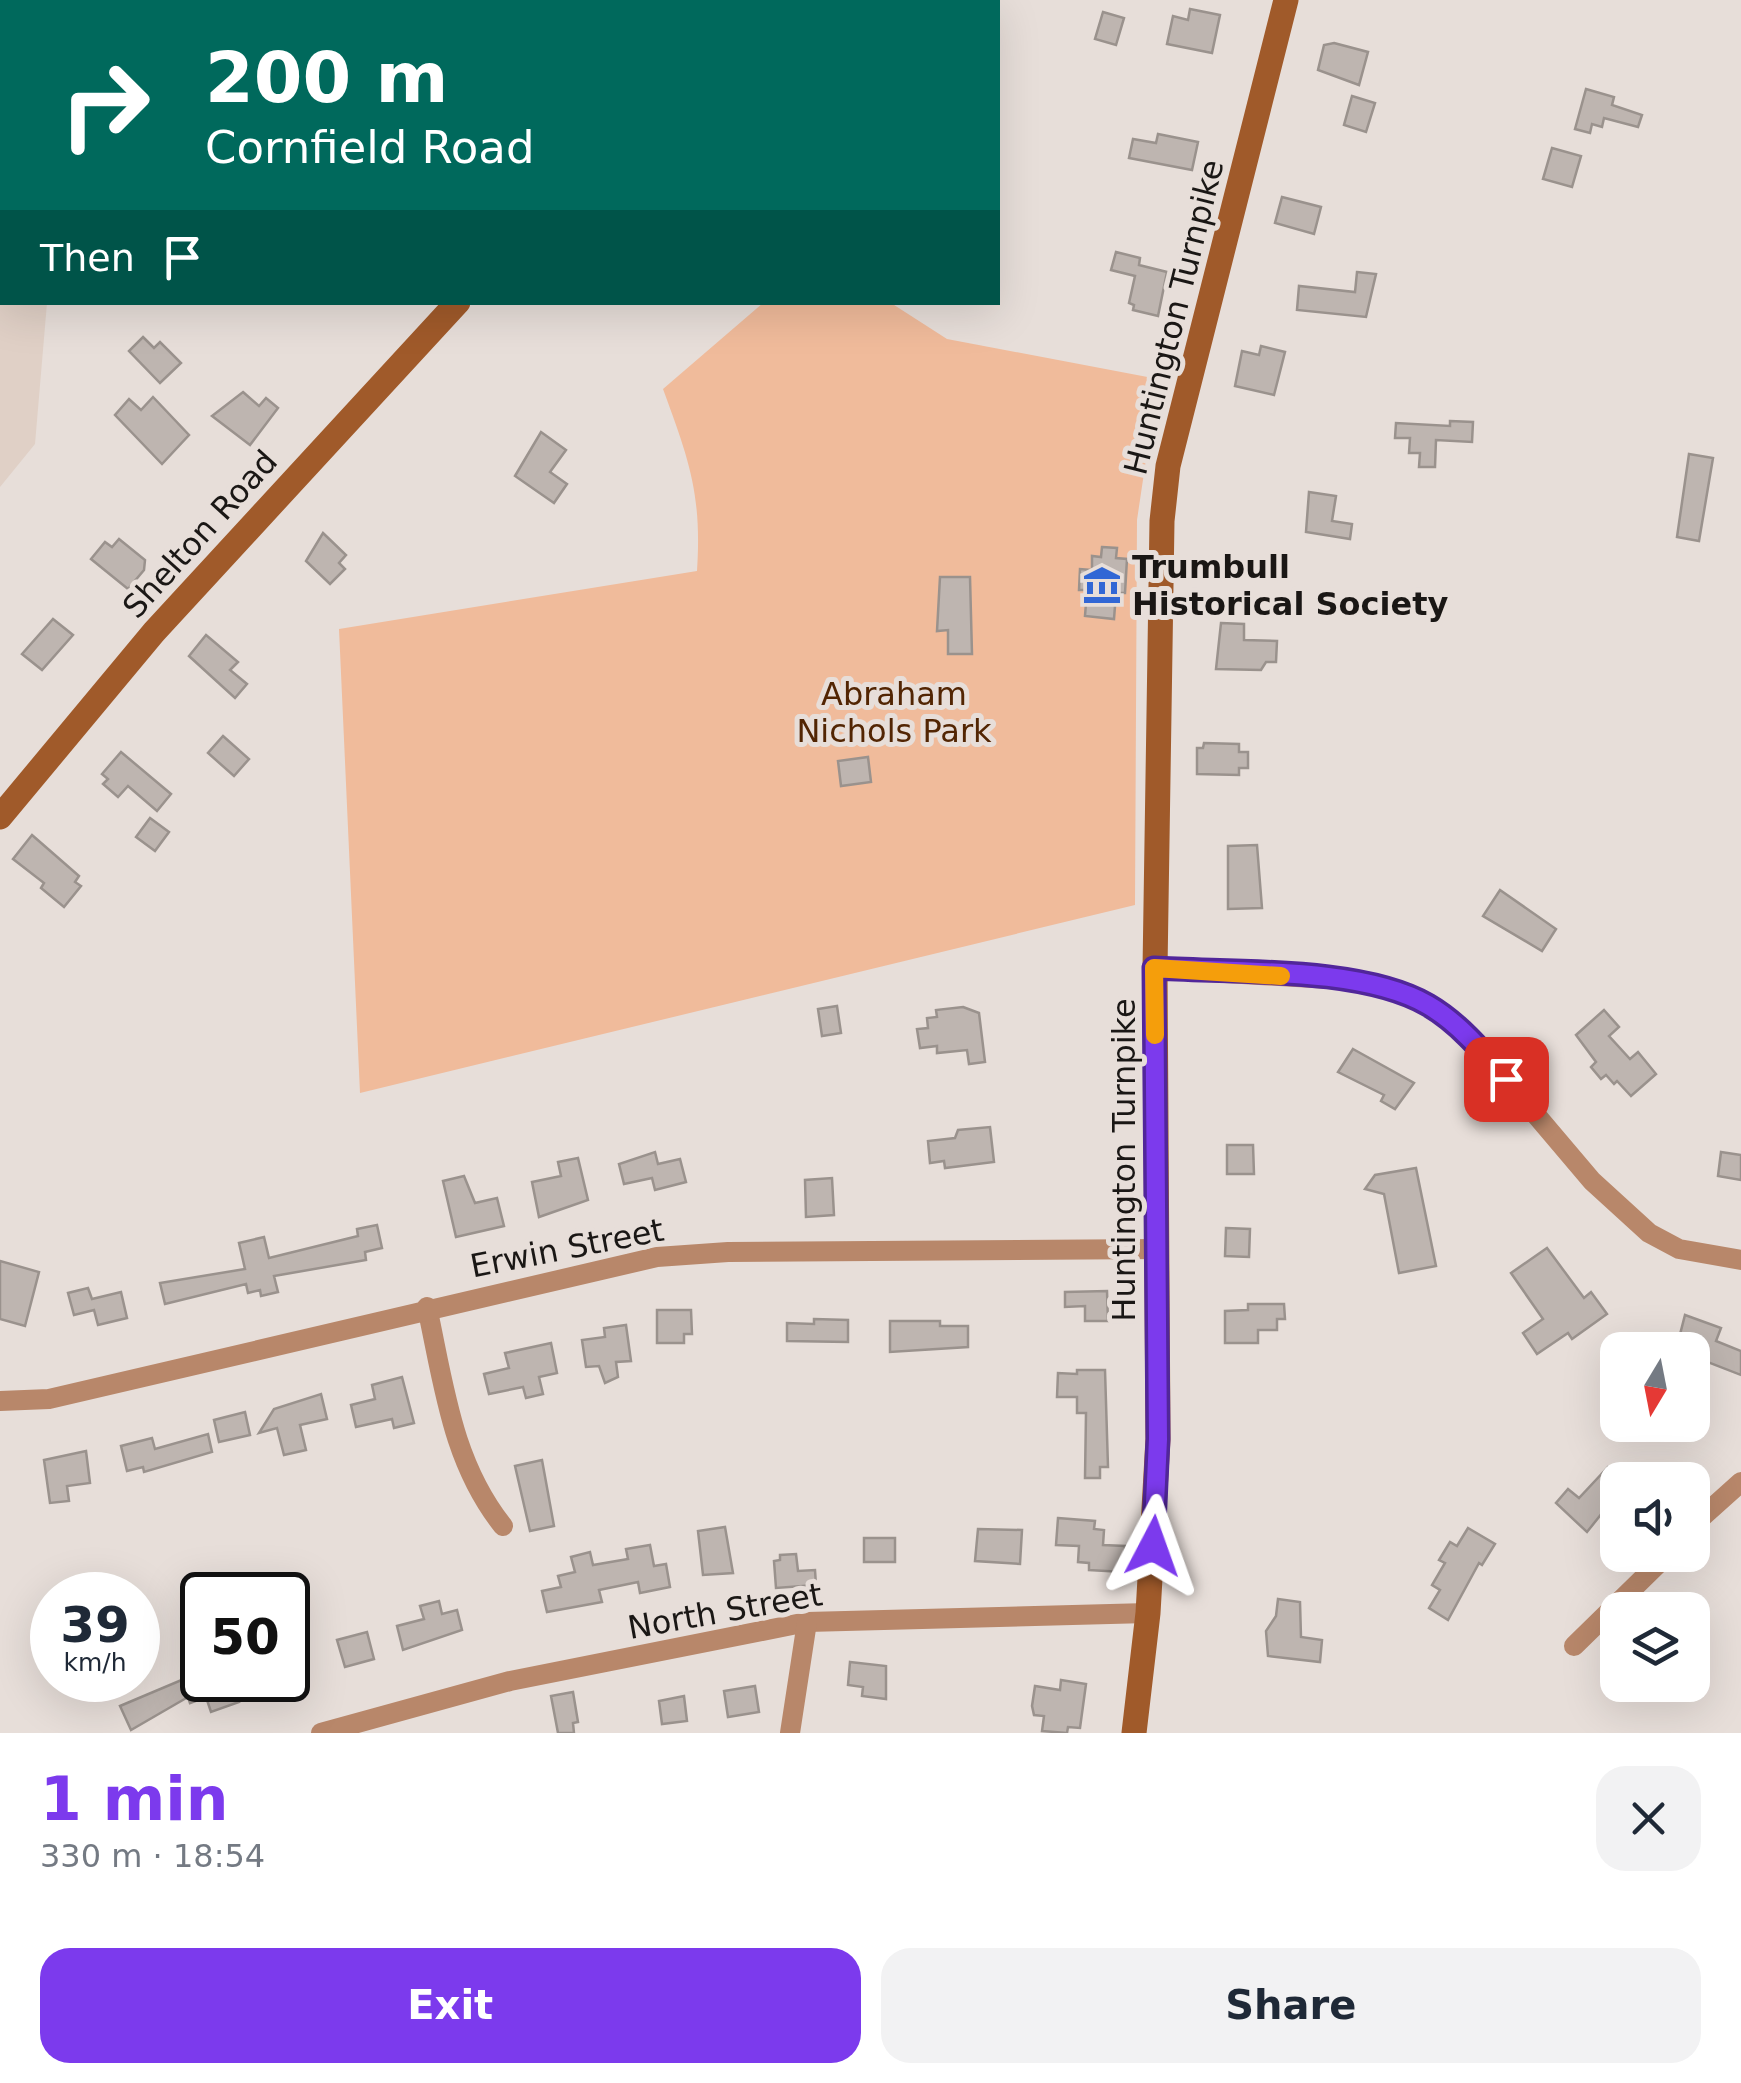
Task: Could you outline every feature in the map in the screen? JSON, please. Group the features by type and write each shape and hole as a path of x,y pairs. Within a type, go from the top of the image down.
{"main road":[{"name":"Huntington Turnpike","path":"1134,1733 1148,1613 1158,1439 1154,968 1162,520 1168,466 1286,0"},
{"name":"Shelton Road","path":"0,817 166,619 455,305"}],"street":[{"path":"1154,968 1365,981 1427,1004 1475,1043 1592,1181 1649,1233 1680,1249 1741,1260"},
{"name":"Erwin Street","path":"0,1401 49,1399 427,1307 656,1258 692,1254 1158,1249"},
{"path":"427,1307 459,1452 480,1498 503,1526"},
{"path":"1710,1510 1741,1482"},
{"path":"1574,1646 1650,1572"},
{"name":"North Street","path":"320,1733 510,1680 807,1622 1148,1613"},
{"path":"790,1733 807,1622"}],"shaded area":[{"path":"0,305 47,305 35,444 0,487"}],"green space":[{"name":"Abraham Nichols Park","path":"761,305 894,305 947,339 1158,379 1137,520 1135,905 360,1093 339,629 697,571 692,478 663,389"}],"building":[{"path":"1190,9 1220,15 1212,53 1167,44 1173,16 1188,20"},
{"path":"1103,12 1124,18 1116,45 1095,39"},
{"path":"1334,43 1368,52 1359,85 1318,70 1324,45"},
{"path":"1586,89 1614,97 1612,105 1642,115 1638,127 1604,118 1602,127 1592,124 1590,133 1575,129"},
{"path":"1352,96 1375,103 1366,132 1344,125"},
{"path":"1158,134 1198,142 1192,170 1129,158 1133,139 1156,143"},
{"path":"1552,148 1581,156 1572,187 1543,179"},
{"path":"1282,197 1321,207 1314,234 1275,223"},
{"path":"1116,252 1140,258 1139,265 1167,272 1158,316 1133,310 1134,305 1129,303 1135,276 1111,270"},
{"path":"1357,272 1376,274 1366,317 1297,310 1299,286 1355,292"},
{"path":"143,337 154,348 160,342 181,363 160,383 129,351"},
{"path":"1261,346 1285,352 1274,395 1235,386 1242,351 1259,355"},
{"path":"243,392 259,406 266,398 278,408 250,445 212,416"},
{"path":"153,397 189,435 162,464 115,415 129,399 141,410"},
{"path":"1450,421 1473,422 1472,442 1436,440 1435,467 1419,467 1420,453 1409,453 1410,438 1395,438 1396,423 1450,426"},
{"path":"541,432 566,450 550,472 567,484 554,503 515,476"},
{"path":"1689,454 1713,458 1699,541 1677,537"},
{"path":"1309,492 1336,496 1332,521 1352,524 1350,539 1306,532"},
{"path":"323,533 346,555 339,563 345,569 330,584 306,561"},
{"path":"119,539 145,560 144,570 128,589 91,559 105,542 112,547"},
{"name":"Trumbull Historical Society","path":"1102,547 1117,548 1116,558 1127,559 1125,593 1116,593 1114,619 1085,616 1087,590 1079,590 1080,569 1092,570 1092,556 1101,557"},
{"path":"940,577 970,577 972,654 948,654 948,630 937,631"},
{"path":"53,619 73,635 42,670 22,654"},
{"path":"1221,623 1244,624 1244,640 1277,641 1276,662 1266,662 1261,670 1216,669"},
{"path":"206,635 238,662 230,670 247,684 235,698 189,656"},
{"path":"223,736 249,759 234,776 208,753"},
{"path":"1204,743 1239,744 1239,752 1248,752 1248,768 1239,768 1239,775 1197,774 1197,748 1203,748"},
{"path":"121,752 171,794 157,811 128,786 118,797 103,784 108,779 102,774"},
{"path":"868,757 871,782 841,786 838,761"},
{"path":"150,818 169,832 155,851 136,837"},
{"path":"32,835 79,876 75,882 81,886 64,907 41,888 44,883 13,859"},
{"path":"1257,845 1262,908 1228,909 1228,846"},
{"path":"1500,890 1556,929 1542,951 1483,916"},
{"path":"837,1006 841,1033 822,1036 818,1009"},
{"path":"963,1007 979,1013 985,1062 969,1064 967,1050 937,1053 937,1046 920,1048 917,1029 928,1028 927,1018 937,1017 936,1010"},
{"path":"1604,1010 1619,1027 1609,1036 1630,1059 1638,1052 1656,1074 1631,1096 1617,1081 1614,1084 1606,1075 1601,1079 1591,1067 1596,1062 1576,1035"},
{"path":"1353,1049 1414,1083 1395,1109 1381,1101 1384,1095 1338,1072"},
{"path":"990,1127 994,1162 945,1168 944,1161 930,1163 928,1141 955,1138 958,1130"},
{"path":"1227,1145 1253,1145 1254,1174 1227,1174"},
{"path":"655,1152 658,1164 680,1159 686,1182 655,1190 652,1178 624,1184 619,1164"},
{"path":"1721,1152 1741,1155 1741,1180 1718,1176"},
{"path":"578,1158 588,1200 539,1217 532,1182 561,1176 558,1162"},
{"path":"1416,1168 1436,1266 1399,1273 1384,1194 1365,1189 1375,1175"},
{"path":"464,1176 475,1203 497,1198 504,1226 456,1237 443,1181"},
{"path":"832,1178 834,1215 806,1217 805,1180"},
{"path":"377,1225 382,1248 365,1252 366,1260 274,1276 278,1292 261,1296 260,1290 248,1293 246,1284 165,1304 160,1283 245,1269 239,1243 264,1237 269,1258 358,1236 357,1229"},
{"path":"1226,1228 1250,1229 1249,1257 1225,1256"},
{"path":"1547,1248 1584,1298 1591,1292 1607,1314 1572,1339 1568,1333 1537,1354 1523,1333 1543,1319 1511,1273"},
{"path":"0,1261 39,1272 25,1326 0,1319"},
{"path":"88,1288 92,1299 121,1292 127,1318 98,1325 94,1310 74,1315 68,1293"},
{"path":"1107,1291 1108,1321 1085,1321 1085,1306 1065,1307 1065,1292"},
{"path":"1248,1304 1284,1304 1285,1319 1277,1319 1277,1330 1258,1330 1258,1343 1225,1343 1225,1311 1248,1310"},
{"path":"657,1310 691,1310 692,1334 684,1334 684,1343 657,1343"},
{"path":"1685,1315 1721,1328 1716,1341 1741,1351 1741,1375 1710,1363 1710,1332 1681,1332"},
{"path":"814,1319 848,1320 848,1342 787,1341 787,1323 814,1324"},
{"path":"890,1321 940,1321 940,1326 968,1326 968,1347 890,1352"},
{"path":"626,1325 631,1361 616,1362 618,1377 605,1383 599,1366 586,1367 582,1340 605,1337 604,1328"},
{"path":"551,1343 557,1373 539,1377 543,1394 526,1398 523,1387 489,1394 484,1374 509,1368 505,1353"},
{"path":"1077,1370 1105,1370 1108,1467 1100,1467 1100,1478 1085,1478 1086,1413 1077,1413 1077,1397 1057,1397 1058,1373 1077,1374"},
{"path":"402,1377 414,1423 394,1428 392,1419 356,1427 351,1405 375,1399 372,1385"},
{"path":"321,1394 327,1419 300,1425 306,1450 284,1455 277,1428 259,1433 274,1409"},
{"path":"245,1412 250,1435 219,1442 214,1420"},
{"path":"208,1434 212,1452 144,1472 143,1467 127,1471 121,1446 152,1438 155,1449"},
{"path":"86,1451 90,1483 67,1486 69,1501 50,1503 44,1460"},
{"path":"542,1460 554,1526 530,1531 515,1466"},
{"path":"1600,1476 1600,1516 1587,1532 1556,1503 1568,1489 1579,1498"},
{"path":"1058,1518 1095,1521 1094,1529 1104,1530 1103,1545 1125,1546 1123,1572 1089,1570 1089,1563 1078,1562 1079,1546 1056,1545"},
{"path":"725,1527 733,1573 703,1575 698,1531"},
{"path":"1468,1528 1495,1544 1482,1565 1479,1563 1448,1620 1429,1608 1440,1590 1432,1585 1445,1563 1439,1560 1450,1542 1457,1546"},
{"path":"978,1529 1022,1530 1020,1564 975,1561"},
{"path":"864,1538 895,1538 895,1562 864,1562"},
{"path":"650,1545 654,1566 666,1564 670,1587 640,1593 638,1582 599,1590 602,1602 547,1612 542,1591 561,1587 558,1576 575,1572 571,1557 590,1552 593,1565 628,1559 626,1549"},
{"path":"796,1554 798,1571 815,1570 816,1585 776,1588 774,1561 780,1560 780,1555"},
{"path":"1278,1599 1300,1602 1301,1637 1322,1640 1320,1662 1268,1656 1266,1631 1276,1616"},
{"path":"439,1601 442,1614 457,1610 462,1630 403,1650 397,1626 424,1619 420,1606"},
{"path":"367,1632 374,1659 345,1667 337,1640"},
{"path":"850,1662 886,1666 886,1699 862,1696 863,1687 848,1685"},
{"path":"1061,1680 1086,1684 1080,1728 1068,1727 1067,1733 1042,1731 1044,1716 1034,1715 1032,1706 1035,1686 1060,1690"},
{"path":"180,1681 180,1702 131,1730 120,1706 129,1702 160,1702 160,1689"},
{"path":"755,1686 759,1712 728,1717 724,1691"},
{"path":"573,1692 578,1722 573,1723 574,1733 558,1733 551,1696"},
{"path":"684,1696 687,1721 662,1724 659,1701"},
{"path":"208,1702 239,1702 211,1712"}],"slow traffic":[{"path":"1155,1035 1154,968 1281,976"}],"place":[{"name":"Trumbull Historical Society","path":"1102,585"}],"route":[{"path":"1153,1546 1158,1439 1154,968 1365,981 1427,1004 1475,1043 1506,1079"}]}
